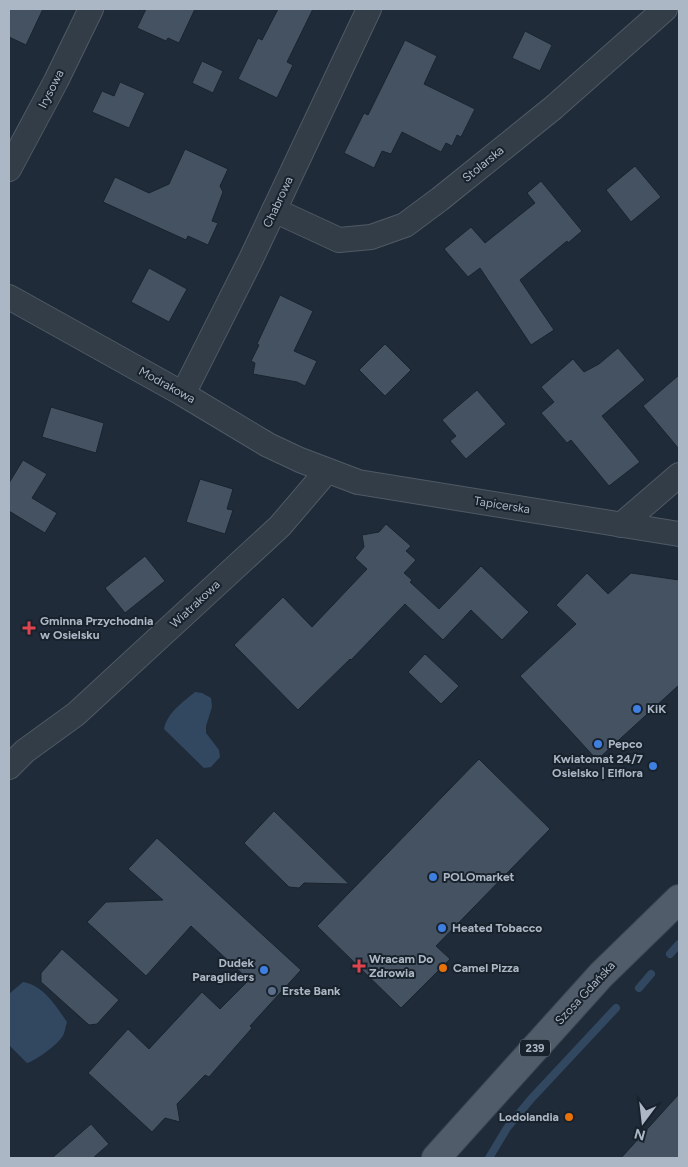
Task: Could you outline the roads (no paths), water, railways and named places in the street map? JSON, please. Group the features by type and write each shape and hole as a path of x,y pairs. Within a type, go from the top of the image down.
{"main road":[{"name":"Szosa Gdańska","path":"436,1158 601,975 679,899"}],"street":[{"name":"Irysowa","path":"9,169 56,81 91,9"},
{"name":"Chabrowa","path":"183,394 251,259 369,9"},
{"name":"Stolarska","path":"274,210 340,240 371,236 405,225 440,200 553,108 664,9"},
{"name":"Modrakowa","path":"9,297 183,394 268,445 327,471"},
{"name":"Tapicerska","path":"327,471 358,482 679,534"},
{"name":"Wiatrakowa","path":"9,767 25,751 76,714 280,526 327,471"},
{"path":"621,525 679,475"}],"water":[{"path":"195,692 202,693 211,698 212,707 206,726 206,733 219,750 220,757 211,767 204,768 164,729 172,713"},
{"path":"23,982 37,987 43,992 54,1003 67,1022 64,1034 59,1040 40,1056 27,1063 9,1045 9,994"}],"waterway":[{"path":"670,954 679,944"},
{"path":"639,988 651,974"},
{"path":"489,1158 507,1128 531,1099 616,1008"}],"place":[{"name":"Gminna Przychodnia w Osielsku","path":"29,628"},
{"name":"KiK","path":"637,709"},
{"name":"Pepco","path":"598,744"},
{"name":"Kwiatomat 24/7 Osielsko | Elflora","path":"653,766"},
{"name":"POLOmarket","path":"433,877"},
{"name":"Heated Tobacco","path":"442,928"},
{"name":"Wracam Do Zdrowia","path":"359,966"},
{"name":"Camel Pizza","path":"443,968"},
{"name":"Dudek Paragliders","path":"264,970"},
{"name":"Erste Bank","path":"272,991"},
{"name":"Lodolandia","path":"569,1117"}]}
